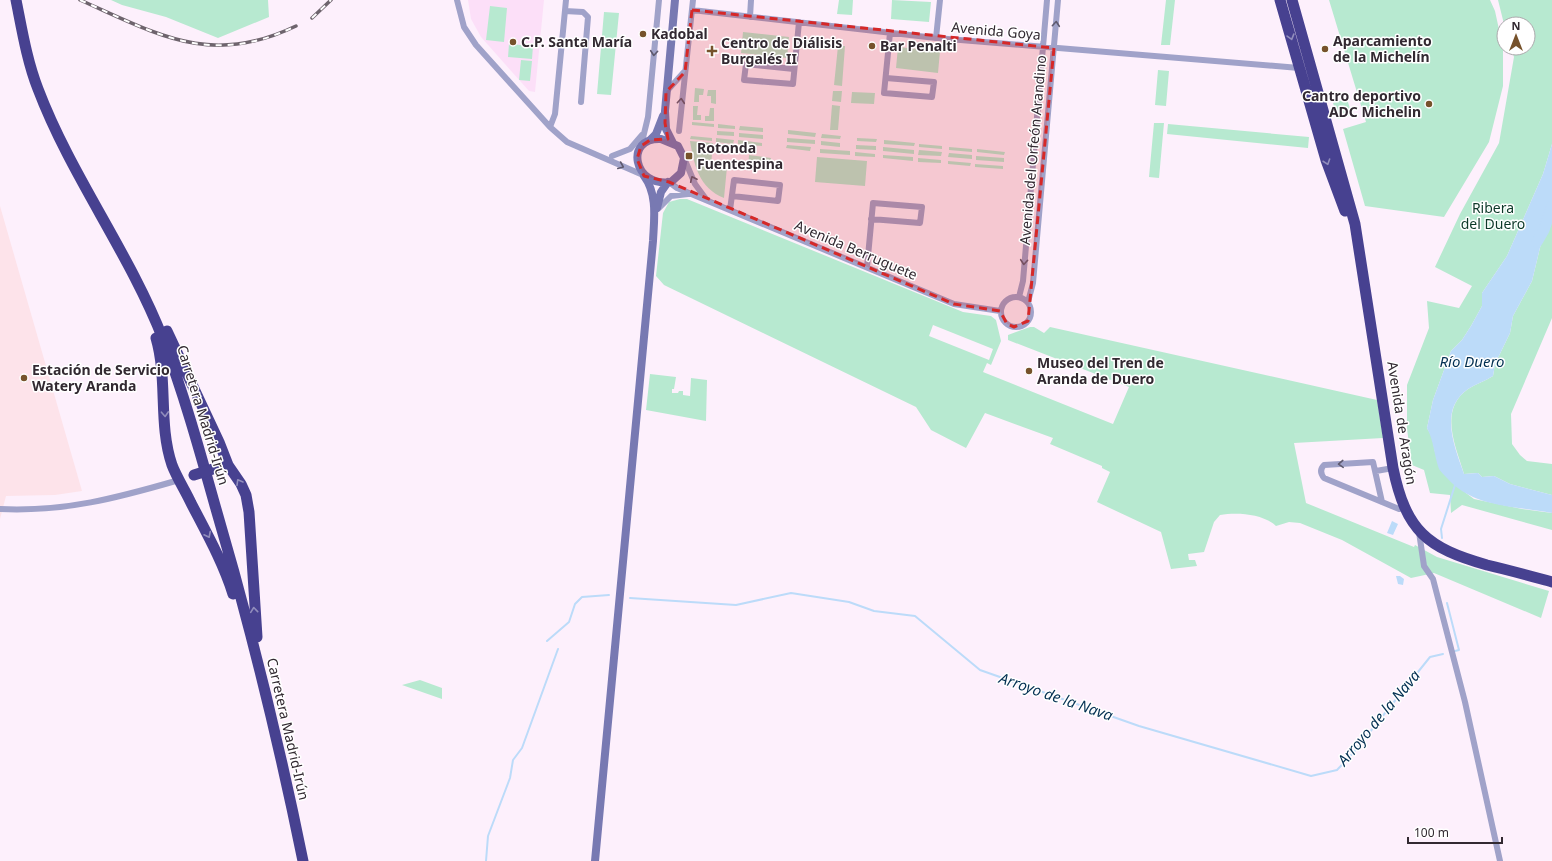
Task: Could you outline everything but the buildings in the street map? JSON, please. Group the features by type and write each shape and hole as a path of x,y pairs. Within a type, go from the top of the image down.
{"highway":[{"name":"Carretera Madrid-Irún","path":"16,0 25,47 37,87 48,113 150,308 171,363 200,454 233,567 260,673 303,861"},
{"name":"Avenida de Aragón","path":"1280,0 1326,160 1349,221 1363,267"},
{"name":"Avenida de Aragón","path":"1292,0 1356,224 1393,468 1399,495 1418,530 1439,547 1456,556 1552,582"},
{"path":"130,268 155,306 219,442 228,465 243,489 249,512 253,602 264,690"},
{"path":"130,268 159,350 166,438 172,466 212,542 231,585 248,647 260,673"},
{"path":"179,480 228,465"}],"street":[{"path":"457,0 464,27 474,42 550,127 567,142 655,181 668,182 675,180 681,173 684,158 680,150 673,143 666,129 666,92 675,0"},
{"path":"550,127 555,114 566,0"},
{"path":"655,218 652,189 637,163 648,116 659,0"},
{"path":"679,131 693,0"},
{"path":"750,17 752,0"},
{"path":"936,38 940,0"},
{"name":"Avenida del Orfeón Arandino","path":"1019,297 1023,281 1047,0"},
{"name":"Avenida del Orfeón Arandino","path":"1028,302 1033,283 1058,0"},
{"path":"565,10 583,12 588,17 581,102"},
{"name":"Avenida Goya","path":"692,10 936,38 1300,68"},
{"path":"794,69 746,64 744,80 793,84 799,22"},
{"path":"886,78 934,82 932,97 884,93 890,32"},
{"path":"1300,68 1315,100 1320,101"},
{"path":"666,92 685,72"},
{"path":"600,156 623,155 640,148 650,140 659,128 665,111"},
{"path":"612,156 630,149 644,132"},
{"path":"650,140 661,139 673,143"},
{"name":"Avenida Berruguete","path":"684,158 694,184 706,199"},
{"path":"730,210 734,180 780,185 778,200 732,196"},
{"path":"595,861 655,218 660,192 668,182"},
{"name":"Avenida Berruguete","path":"668,182 693,195 706,199 954,304 1000,311"},
{"path":"655,218 660,205 671,196 683,193 693,195"},
{"path":"867,267 871,219 873,203 922,207 920,223 871,219"},
{"path":"1019,297 1028,302 1031,315 1028,321 1022,326 1014,327 1007,324 1002,318 1000,311 1007,300 1019,297"},
{"path":"1382,502 1373,462 1324,465 1320,472 1324,478 1399,510"},
{"path":"1376,471 1393,468"},
{"path":"0,509 48,509 97,502 179,480"},
{"path":"1418,530 1424,566 1433,579 1465,702 1500,861"}],"highlighted area":[{"path":"692,10 1054,48 1028,321 1014,327 1007,324 1000,311 954,304 669,182 644,176 637,159 641,146 650,140 668,139 665,123 666,92 685,72"}],"shaded area":[{"name":"C.P. Santa María","path":"468,0 544,0 535,92 529,91 481,37 471,19"},
{"name":"Estación de Servicio Watery Aranda","path":"0,206 82,491 55,495 6,496 0,519"}],"green space":[{"path":"111,0 268,0 269,17 218,38 166,17 122,5"},
{"path":"839,0 853,0 852,15 837,14"},
{"path":"892,0 931,2 929,22 891,19"},
{"path":"1166,0 1175,0 1170,45 1161,45"},
{"name":"Cantro deportivo ADC Michelin","path":"1329,0 1490,0 1496,16 1496,56 1503,56 1503,86 1489,142 1444,217 1365,206 1343,129 1366,122"},
{"name":"Ribera del Duero","path":"1498,0 1552,0 1552,144 1543,174 1507,256 1482,293 1482,306 1471,326 1462,340 1451,351 1433,400 1427,428 1432,437 1435,452 1466,493 1474,499 1522,509 1552,513 1552,530 1462,505 1451,513 1450,495 1430,493 1424,470 1412,465 1407,429 1407,385 1429,328 1427,301 1459,308 1472,286 1435,267 1460,214 1499,143 1514,56 1536,56 1536,16 1502,16"},
{"path":"490,6 507,8 504,42 486,40"},
{"path":"604,12 619,13 611,95 597,94"},
{"path":"743,32 789,37 787,58 741,53"},
{"path":"509,44 533,46 532,59 508,57"},
{"path":"838,46 845,46 842,86 834,85"},
{"path":"898,47 940,51 938,73 896,68"},
{"path":"521,60 532,61 530,81 519,80"},
{"path":"1158,70 1169,71 1166,106 1155,105"},
{"path":"695,88 704,89 703,95 699,95 699,102 694,102"},
{"path":"708,90 716,90 716,104 711,103 711,96 707,96"},
{"path":"833,91 842,91 841,102 832,101"},
{"path":"852,92 875,93 874,104 851,103"},
{"path":"1347,99 1352,115 1338,119 1333,103"},
{"path":"832,105 840,106 838,130 830,130"},
{"path":"693,106 698,106 697,115 701,115 701,120 693,120"},
{"path":"710,108 714,108 714,121 705,121 705,116 709,116"},
{"path":"692,122 714,124 714,127 692,125"},
{"path":"1154,123 1164,123 1159,178 1149,177"},
{"path":"718,124 735,126 735,129 718,128"},
{"path":"1168,124 1309,137 1308,148 1167,134"},
{"path":"740,126 763,128 763,132 739,130"},
{"path":"788,130 816,133 815,137 788,134"},
{"path":"717,131 734,132 734,136 717,135"},
{"path":"739,133 763,135 763,139 739,137"},
{"path":"822,134 841,136 840,139 821,138"},
{"path":"691,136 712,138 712,141 690,139"},
{"path":"716,138 734,140 733,144 716,142"},
{"path":"787,138 815,140 815,144 787,142"},
{"path":"857,138 877,139 876,142 857,141"},
{"path":"738,140 762,143 762,146 738,144"},
{"path":"884,140 915,143 914,146 884,144"},
{"path":"690,141 713,143 711,165 727,167 724,198 716,194 703,182 693,159"},
{"path":"821,141 840,143 840,147 821,145"},
{"path":"919,144 942,146 942,149 919,147"},
{"path":"787,145 811,147 810,151 786,148"},
{"path":"856,145 876,146 876,150 856,149"},
{"path":"883,147 914,150 914,154 883,151"},
{"path":"949,147 972,149 972,152 949,150"},
{"path":"820,149 850,151 850,155 820,153"},
{"path":"977,149 1005,152 1004,155 977,152"},
{"path":"919,150 942,152 941,156 918,155"},
{"path":"855,152 875,154 875,157 855,156"},
{"path":"949,153 972,155 972,159 948,157"},
{"path":"749,155 771,158 770,170 748,168"},
{"path":"883,155 913,157 913,161 883,158"},
{"path":"976,156 1004,158 1004,162 976,160"},
{"path":"817,157 867,161 865,186 815,182"},
{"path":"918,158 941,160 941,163 918,162"},
{"path":"948,161 971,163 970,166 948,164"},
{"path":"975,164 1003,166 1003,169 975,167"},
{"path":"687,199 963,312 991,316 996,320 1001,341 991,365 987,363 983,372 1113,424 1129,387 1008,340 1008,335 1030,327 1034,327 1044,333 1050,327 1377,400 1383,438 1294,443 1306,503 1414,547 1415,545 1437,557 1549,591 1541,618 1434,573 1411,578 1342,540 1300,523 1289,522 1276,526 1271,522 1257,516 1250,515 1220,515 1214,522 1204,552 1188,554 1189,560 1195,560 1197,566 1171,569 1161,532 1097,502 1110,472 1102,468 1102,466 1050,444 1053,438 985,413 966,448 931,430 916,407 664,285 656,276 663,213 669,202","holes":["933,325 993,349 989,360 929,336"]},
{"path":"1552,206 1552,318 1511,414 1512,444 1520,455 1527,461 1552,464 1552,495 1510,484 1494,476 1482,477 1478,473 1464,474 1454,441 1451,418 1454,407 1459,398 1468,389 1493,376 1495,364 1510,333 1513,316 1532,281 1544,231"},
{"path":"650,374 676,377 672,393 683,391 683,395 690,396 691,378 707,380 706,421 646,410"},
{"path":"420,680 442,688 442,699 402,685"}],"water":[{"name":"Río Duero","path":"1552,144 1552,206 1544,231 1532,281 1513,316 1510,333 1495,364 1493,376 1468,389 1459,398 1453,407 1451,429 1453,441 1464,474 1478,473 1482,477 1494,476 1510,484 1552,495 1552,513 1496,504 1469,495 1458,488 1439,469 1427,428 1433,400 1451,351 1462,340 1471,326 1482,306 1482,293 1507,256 1543,174"},
{"path":"1392,521 1398,524 1393,535 1387,533"},
{"path":"1396,576 1400,576 1404,579 1403,585 1398,584"}],"waterway":[{"name":"Río Duero","path":"1537,242 1544,230 1552,206"},
{"name":"Arroyo de la Nava","path":"1442,538 1441,529 1455,485"},
{"name":"Arroyo de la Nava","path":"630,598 736,605 791,593 849,602 874,611 915,616 980,670 1139,726 1311,776 1337,770 1353,753 1430,657 1443,654"},
{"name":"Arroyo de la Nava","path":"547,641 569,622 575,604 582,597 609,595"},
{"name":"Arroyo de la Nava","path":"1447,603 1459,650 1455,651"},
{"name":"Arroyo de la Nava","path":"486,861 488,836 510,778 513,760 522,748 558,649"}],"railway":[{"path":"80,0 135,25 186,42 211,45 238,44 266,38 296,26"},
{"path":"312,18 331,0"}],"place":[{"name":"Kadobal","path":"643,34"},
{"name":"C.P. Santa María","path":"513,42"},
{"name":"Bar Penalti","path":"872,46"},
{"name":"Aparcamiento de la Michelín","path":"1325,49"},
{"name":"Centro de Diálisis Burgalés II","path":"712,51"},
{"name":"Cantro deportivo ADC Michelin","path":"1429,104"},
{"name":"Rotonda Fuentespina","path":"689,156"},
{"name":"Museo del Tren de Aranda de Duero","path":"1029,371"},
{"name":"Estación de Servicio Watery Aranda","path":"24,378"}]}
